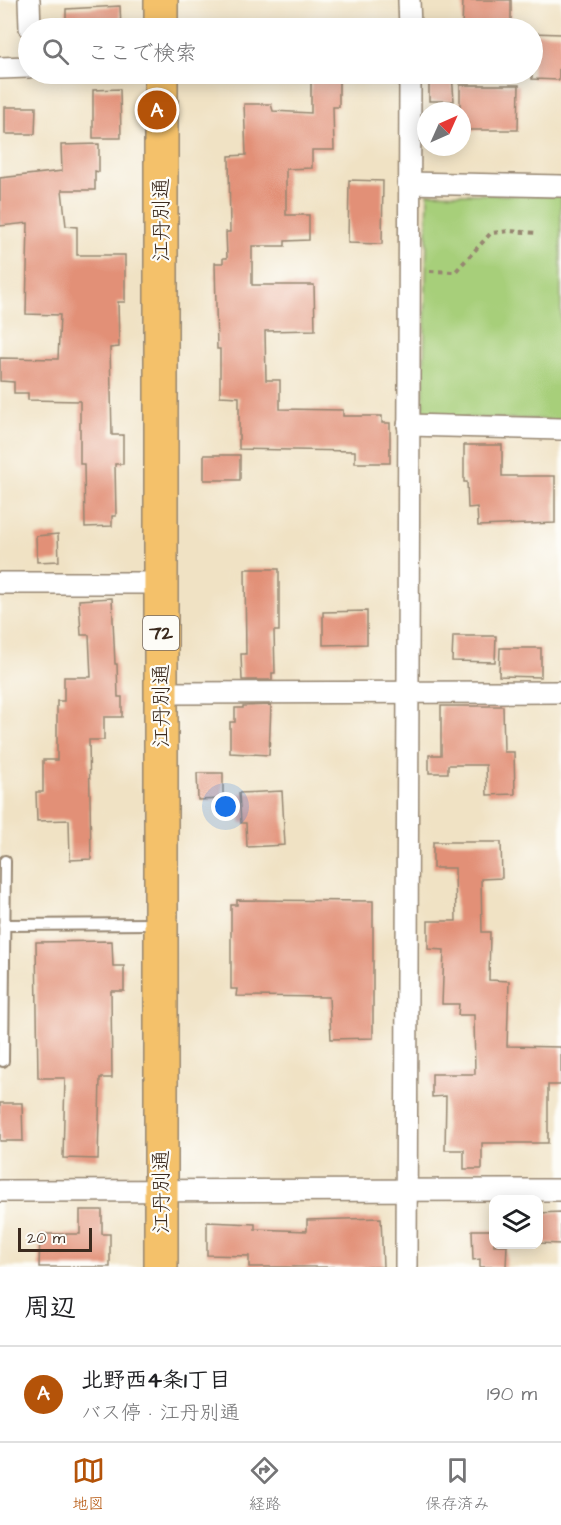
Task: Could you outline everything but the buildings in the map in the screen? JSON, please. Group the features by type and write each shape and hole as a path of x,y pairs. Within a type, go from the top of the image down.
{"main road":[{"path":"161,0 161,18"},
{"name":"江丹別通","path":"161,84 161,1267"}],"street":[{"path":"29,0 30,18"},
{"path":"409,0 410,18"},
{"path":"0,68 18,67"},
{"path":"405,1267 410,84"},
{"path":"408,183 561,186"},
{"path":"408,425 561,429"},
{"path":"0,583 160,583"},
{"path":"161,693 561,692"},
{"path":"0,1191 561,1190"}],"lane":[{"path":"3,1061 4,861"},
{"path":"4,925 161,924"}],"path":[{"path":"408,271 454,272 490,233 509,231 538,233"}],"green space":[{"path":"428,193 561,196 561,420 423,417"}],"place":[{"name":"北野西4条1丁目","path":"157,110"}]}
